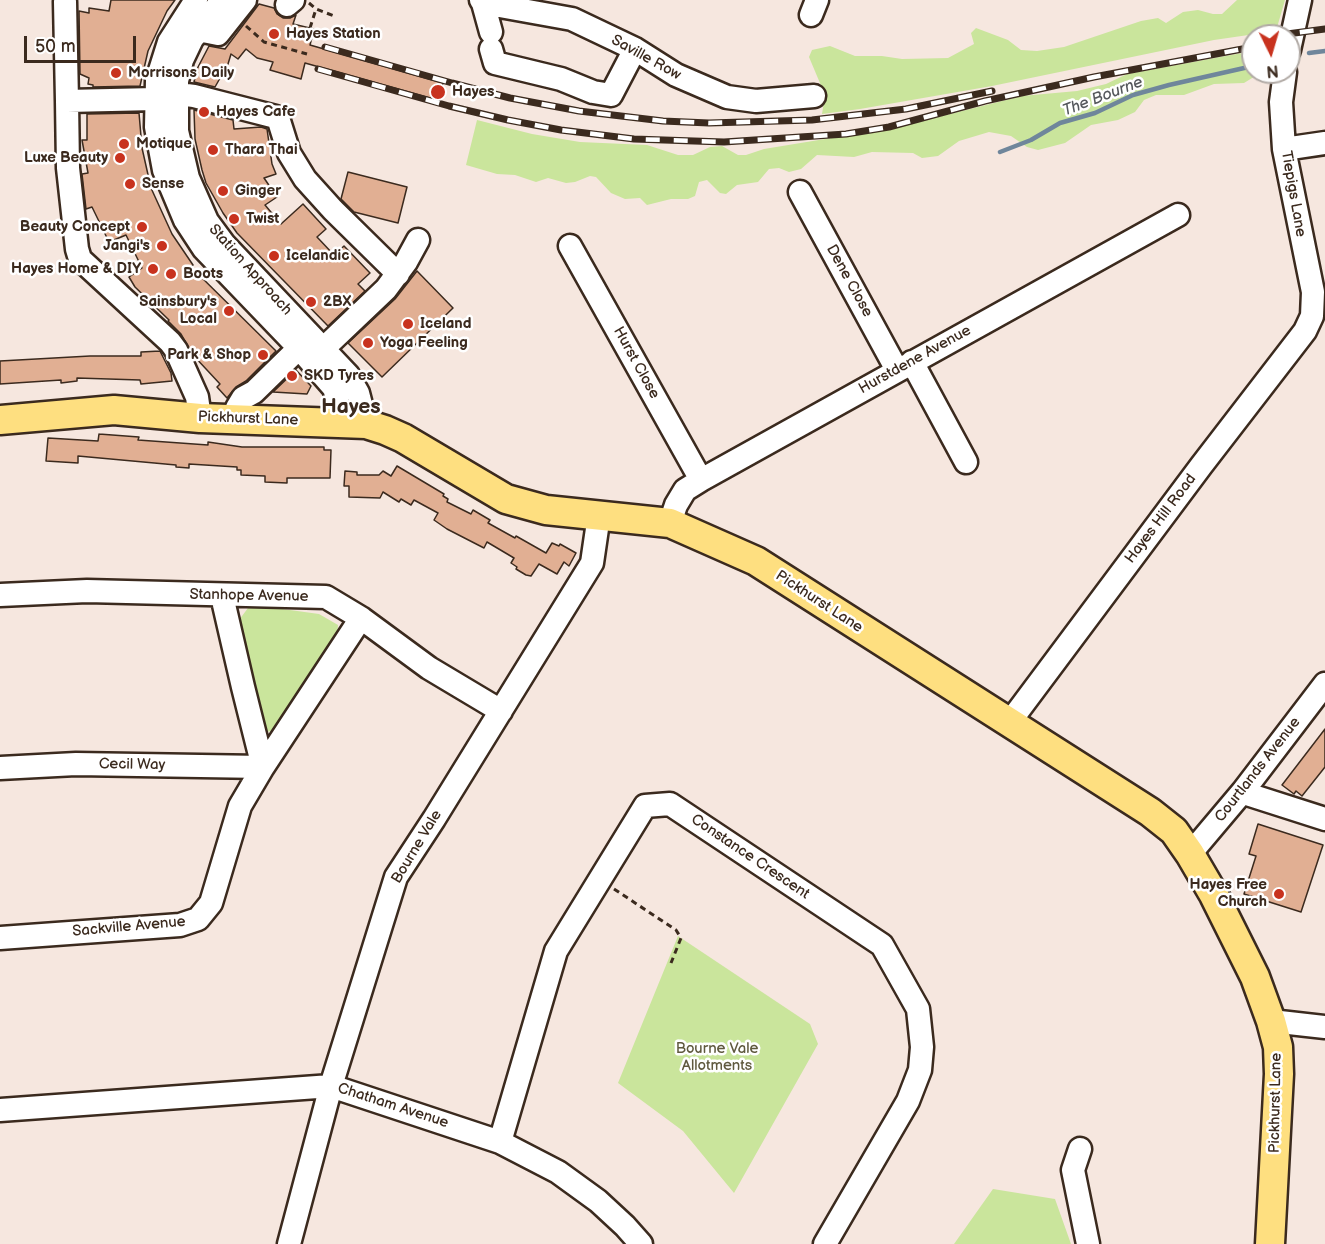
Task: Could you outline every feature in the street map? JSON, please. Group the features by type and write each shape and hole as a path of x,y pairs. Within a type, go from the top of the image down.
{"main road":[{"name":"Pickhurst Lane","path":"0,420 103,410 237,420 352,423 385,430 403,438 506,499 546,510 670,523 756,561 1150,812 1174,831 1214,895 1255,977 1271,1021 1278,1047 1279,1074 1270,1244"}],"street":[{"name":"Station Approach","path":"196,0 175,31 164,53 156,80 162,100 177,131 183,162 194,195 207,221 239,262 324,348 354,384 362,403 352,423"},
{"path":"1295,24 1300,0"},
{"path":"482,1 489,52 593,92 611,95 635,49"},
{"name":"Saville Row","path":"482,1 572,19 635,49 676,75 727,97 756,101 814,96"},
{"path":"65,2 69,183 78,254 170,342 179,356 197,397 200,418"},
{"name":"Station Approach","path":"233,5 198,30 162,100 159,147 164,170 194,235 211,257 299,348 334,388 337,398 352,423"},
{"name":"Tiepigs Lane","path":"1283,84 1281,102 1284,149 1318,315"},
{"path":"67,101 162,100 235,106 276,117 289,153 305,179 398,274"},
{"path":"1284,149 1325,143"},
{"name":"Dene Close","path":"800,192 966,462"},
{"name":"Hurstdene Avenue","path":"670,523 676,505 685,490 701,480 1178,215"},
{"path":"237,420 237,408 243,398 254,392 299,348 324,348 386,289 398,274 418,240"},
{"name":"Hurst Close","path":"570,246 701,480"},
{"name":"Hayes Hill Road","path":"1009,723 1201,466 1318,315"},
{"name":"Bourne Vale","path":"289,1244 331,1086 396,877 592,563 599,515"},
{"name":"Stanhope Avenue","path":"0,595 87,591 326,597 361,618 429,668 501,711"},
{"path":"222,596 263,767"},
{"name":"Sackville Avenue","path":"0,938 180,925 198,919 211,903 240,806 361,618"},
{"name":"Courtlands Avenue","path":"1190,854 1244,790 1325,684"},
{"name":"Cecil Way","path":"0,768 76,764 263,767"},
{"path":"1244,790 1250,795 1325,819"},
{"name":"Constance Crescent","path":"500,1142 556,951 645,806 670,804 882,945 918,1009 922,1047 920,1070 908,1101 825,1244"},
{"path":"1271,1021 1325,1027"},
{"name":"Chatham Avenue","path":"0,1110 331,1086 500,1142 558,1172 598,1201 641,1244"},
{"path":"1080,1149 1073,1170 1088,1244"}],"path":[{"path":"295,2 334,16"},
{"path":"233,5 264,42 307,54"},
{"path":"310,28 316,9"},
{"path":"600,879 676,930 681,938 671,963"}],"green space":[{"path":"1237,0 1285,0 1278,24 1241,24 1241,36 992,86 822,114 825,95 809,57 812,50 830,46 855,56 902,59 948,58 974,44 971,33 976,28 1008,40 1021,50 1037,51 1064,47 1141,21 1158,18 1166,23 1183,12 1198,10 1222,14"},
{"path":"1241,53 1241,83 1214,84 1184,95 1156,95 1144,100 1135,112 1118,120 1091,125 1065,143 1038,150 1027,147 1011,136 989,132 959,141 938,156 922,158 913,153 872,152 854,157 817,155 801,169 789,172 779,168 769,169 758,182 737,185 726,194 720,193 707,180 699,182 695,196 688,199 671,199 647,205 640,198 625,199 611,193 596,177 590,176 566,183 548,178 536,182 515,175 497,174 466,165 477,120 532,134 580,142 647,145 678,155 693,155 710,147 722,146 738,155 746,155 764,149 898,127 1022,96 1077,91 1106,84 1127,74"},
{"path":"268,607 319,614 338,625 337,636 274,731 264,732 239,620 248,608"},
{"name":"Bourne Vale Allotments","path":"678,936 810,1024 818,1044 734,1193 683,1131 618,1083"},
{"path":"993,1189 1055,1199 1071,1244 954,1244"}],"building":[{"path":"111,0 175,0 167,11 148,51 140,86 93,87 88,84 89,78 80,74 79,11 89,13 89,8 109,11"},
{"path":"259,4 274,8 283,18 296,15 293,24 314,29 310,45 443,83 437,100 305,63 301,79 270,70 273,62 257,58 246,49 238,59 231,54 215,87 194,82 197,69 209,46 225,49"},
{"path":"194,110 233,120 234,129 261,127 267,129 272,164 276,174 264,178 277,197 265,205 281,224 303,204 326,229 317,237 334,255 344,246 370,273 358,284 365,291 328,326 237,233 223,213 206,183 202,170 195,139"},
{"path":"139,113 142,148 151,188 172,234 193,265 191,267 276,351 227,398 217,387 220,384 193,355 181,334 135,287 129,277 142,268 126,235 109,242 92,207 86,209 82,174 88,173 82,140 87,140 87,114"},
{"path":"348,172 407,187 398,223 354,212 341,199"},
{"name":"Iceland","path":"417,271 453,308 382,377 348,343 395,299"},
{"path":"160,351 171,373 172,381 141,384 140,380 77,378 77,381 61,383 61,380 0,384 0,361 90,356 141,356 141,352"},
{"name":"SKD Tyres","path":"296,370 311,386 307,394 273,392"},
{"path":"99,434 139,437 138,440 208,445 208,442 242,447 324,447 324,450 331,450 330,478 287,478 287,483 265,482 265,476 241,475 241,470 237,470 237,467 189,464 189,468 78,456 78,463 46,461 48,438 98,441"},
{"path":"397,466 444,494 443,496 448,499 447,502 471,514 473,510 490,520 488,523 515,538 516,536 546,553 552,543 559,546 560,544 576,553 569,566 564,562 557,574 539,564 531,576 526,575 511,563 514,558 487,542 484,548 447,529 434,520 438,513 414,500 411,505 401,499 399,502 383,492 380,498 349,497 349,486 344,486 345,471 357,472 357,475 379,475 383,471 391,476"},
{"path":"1325,729 1325,767 1302,796 1296,791 1294,794 1282,785"},
{"path":"1258,824 1323,845 1301,912 1244,894 1256,856 1249,854"}],"waterway":[{"name":"The Bourne","path":"1309,53 1325,51"},
{"name":"The Bourne","path":"1000,152 1031,140 1060,123 1095,113 1133,95 1241,69"}],"railway":[{"path":"1301,32 1325,29"},
{"path":"325,47 510,98 579,111 663,121 709,123 812,120 906,109 992,91"},
{"path":"318,69 449,106 561,130 634,139 724,142 846,134 889,127 985,101 1094,77 1241,49"}],"place":[{"name":"Hayes Station","path":"274,34"},
{"name":"Morrisons Daily","path":"116,73"},
{"name":"Hayes","path":"438,92"},
{"name":"Hayes Cafe","path":"204,112"},
{"name":"Motique","path":"124,144"},
{"name":"Thara Thai","path":"213,150"},
{"name":"Luxe Beauty","path":"120,158"},
{"name":"Sense","path":"130,184"},
{"name":"Ginger","path":"223,191"},
{"name":"Twist","path":"234,219"},
{"name":"Beauty Concept","path":"142,227"},
{"name":"Jangi's","path":"162,246"},
{"name":"Icelandic","path":"274,256"},
{"name":"Hayes Home & DIY","path":"153,269"},
{"name":"Boots","path":"171,274"},
{"name":"2BX","path":"311,302"},
{"name":"Sainsbury's Local","path":"229,311"},
{"name":"Iceland","path":"408,324"},
{"name":"Yoga Feeling","path":"368,343"},
{"name":"Park & Shop","path":"263,355"},
{"name":"SKD Tyres","path":"292,376"},
{"name":"Hayes Free Church","path":"1279,894"}],"district":[{"name":"Hayes","path":"351,408"}]}
